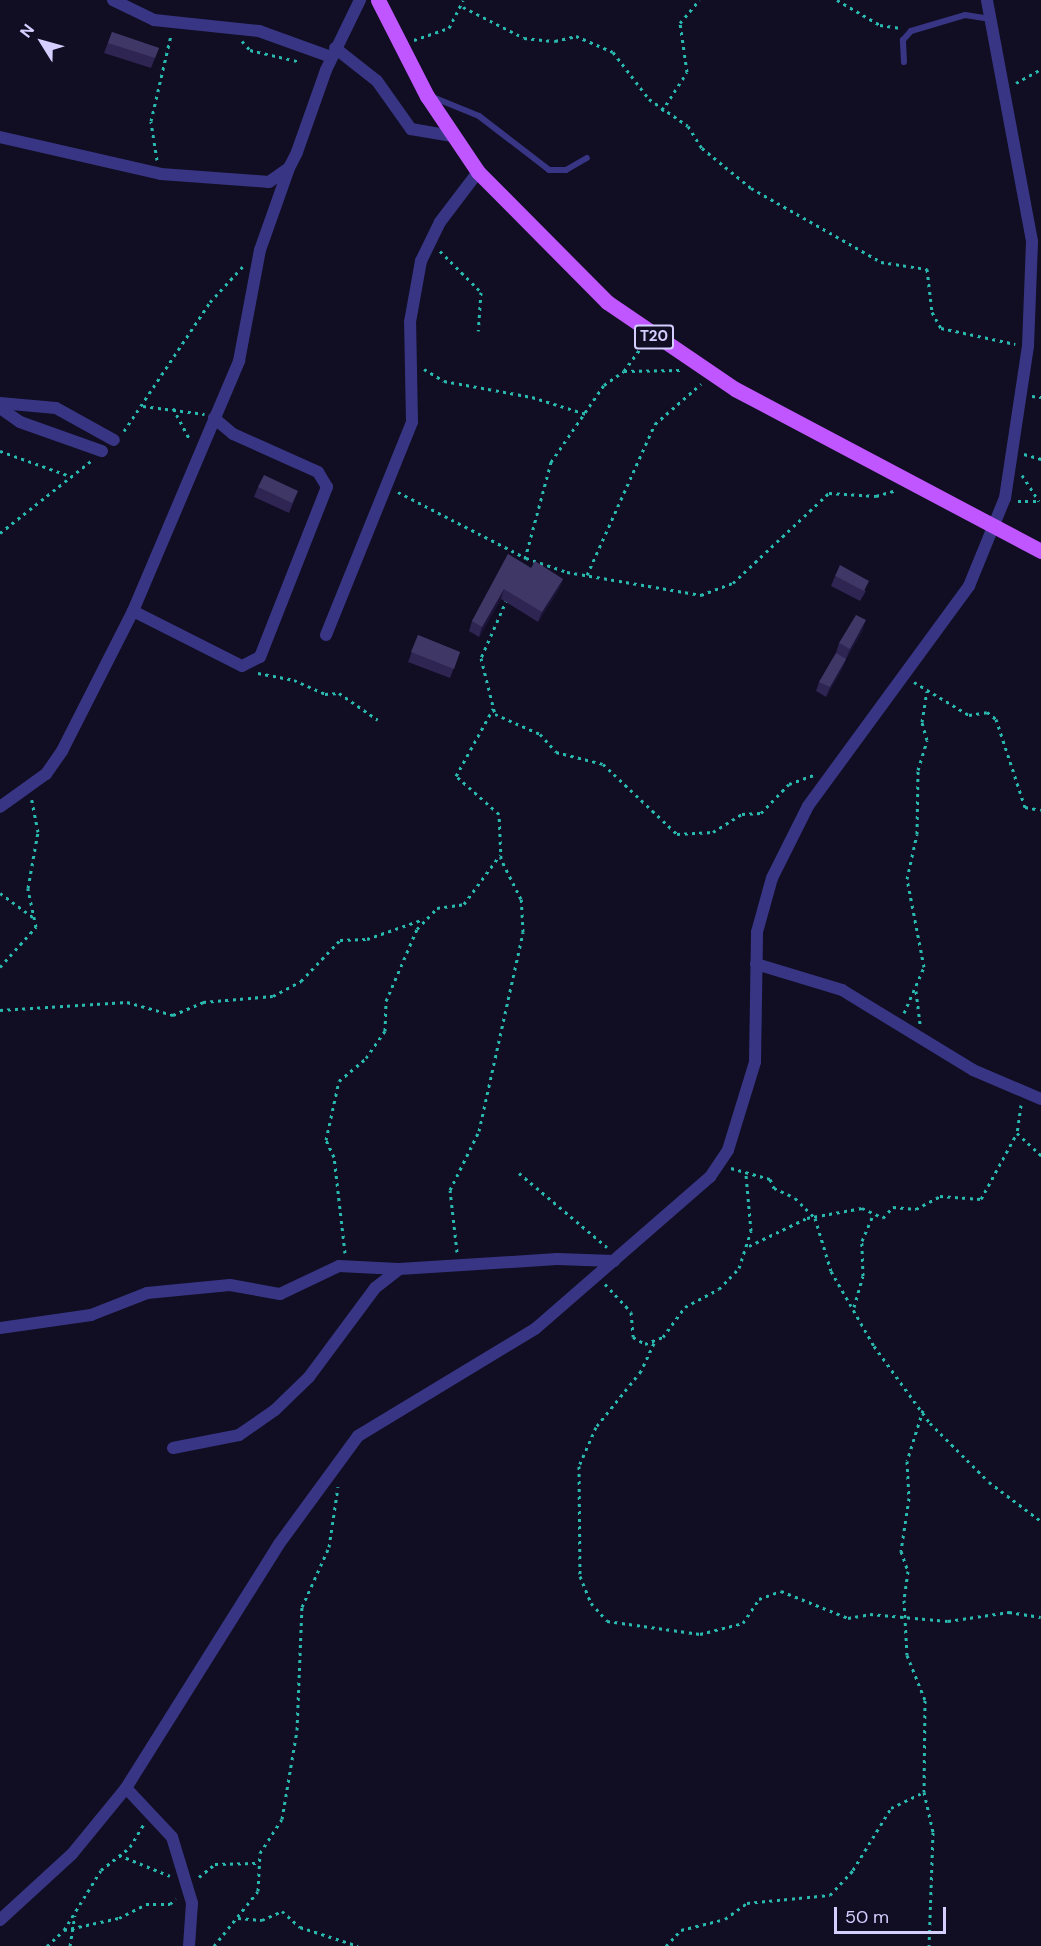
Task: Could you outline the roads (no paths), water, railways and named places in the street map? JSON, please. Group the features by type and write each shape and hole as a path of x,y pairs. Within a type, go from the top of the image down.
{"main road":[{"name":"T20","path":"378,0 398,44 452,136 478,172 560,260 650,334 694,364 909,484 1041,551"}],"street":[{"path":"113,0 138,15 174,23 273,34 331,53 377,81 411,129 452,136"},
{"path":"0,807 26,792 62,751 132,611 214,418 248,329 260,250 331,53 360,0"},
{"path":"0,1920 72,1854 126,1788 279,1544 358,1436 535,1329 597,1277 721,1164 755,1062 757,932 772,878 830,773 969,586 1005,498 1028,346 1032,241 1008,91 987,0"},
{"path":"0,137 161,174 246,184 269,182 289,168"},
{"path":"326,634 389,487 412,422 413,294 431,239 478,172"},
{"path":"0,406 56,408 114,440"},
{"path":"0,406 20,422 102,451"},
{"path":"132,611 242,666 260,657 327,487 318,472 233,434 214,418"},
{"path":"756,964 842,990 973,1070 1041,1099"},
{"path":"0,1328 90,1315 147,1293 230,1285 289,1293 330,1268 351,1265 399,1269 445,1268 557,1259 618,1258"},
{"path":"173,1448 239,1434 275,1410 309,1377 383,1279 399,1269"},
{"path":"126,1788 146,1806 172,1837 192,1903 189,1946"}],"lane":[{"path":"904,62 907,33 965,15 991,19"},
{"path":"427,96 473,112 549,170 566,170 587,158"}]}
